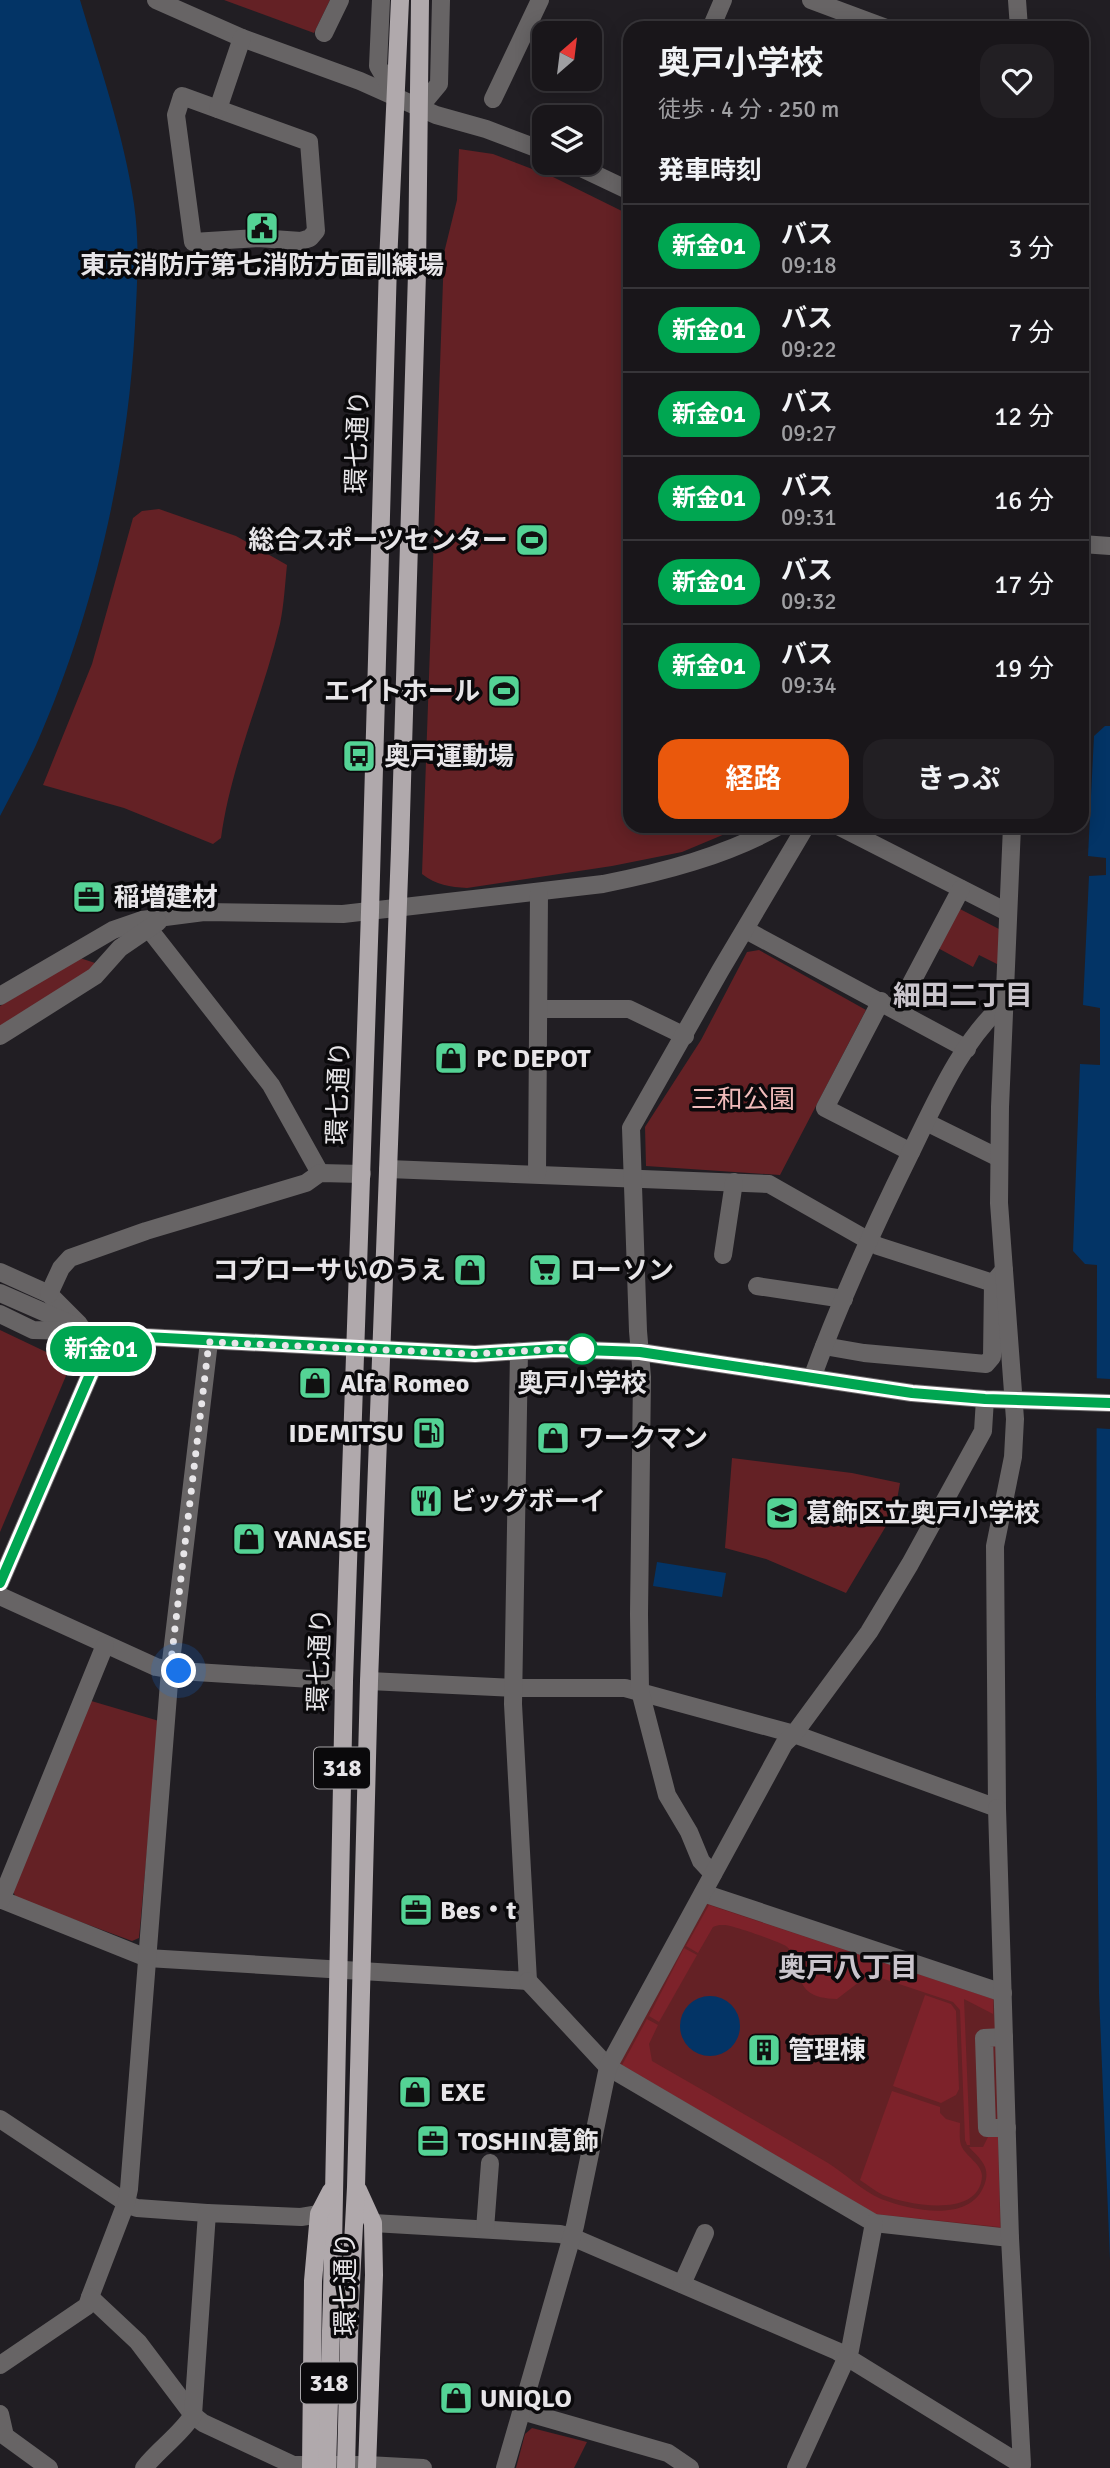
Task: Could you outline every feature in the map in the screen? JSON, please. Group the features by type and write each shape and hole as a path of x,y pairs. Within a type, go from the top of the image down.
{"main road":[{"name":"環七通り","path":"316,2467 332,2297 344,1681 362,1174 388,262 400,0"},
{"name":"環七通り","path":"346,2468 369,1681 383,1350 417,287 420,0"},
{"name":"環七通り","path":"356,2186 373,2222 374,2275 367,2466"},
{"name":"環七通り","path":"316,2467 313,2281 319,2214 333,2188"}],"street":[{"path":"156,0 242,38 360,81 418,108 532,145"},
{"path":"324,33 340,0"},
{"path":"381,0 378,66 396,97"},
{"path":"418,108 439,83 441,0"},
{"path":"493,99 540,0"},
{"path":"714,21 723,0"},
{"path":"811,0 867,21"},
{"path":"1017,0 1018,21"},
{"path":"218,109 242,38"},
{"path":"182,96 218,109 309,142 316,231 310,237 301,241 258,238 192,242 176,115 182,96"},
{"path":"596,175 623,188"},
{"path":"1089,544 1110,545"},
{"path":"0,996 113,930 145,924 171,915 204,912 343,914 538,893 603,884 664,870 723,852 764,833"},
{"path":"713,1874 701,1861 689,1832 667,1795 640,1691 642,1377 631,1128 802,833"},
{"path":"852,833 1007,912"},
{"path":"824,1346 864,1353 985,1364 992,1357 999,1276 999,1158 1012,833"},
{"path":"911,1152 825,1108 961,889"},
{"path":"537,1174 538,893"},
{"path":"0,1036 95,976 145,924"},
{"path":"145,924 271,1085 320,1173"},
{"path":"746,930 967,1049"},
{"path":"812,1378 868,1240 941,1090 988,1017 1006,1002"},
{"path":"538,1009 629,1009 685,1036"},
{"path":"926,1122 999,1158"},
{"path":"388,1169 632,1177 773,1185 878,1246 999,1276"},
{"path":"49,1294 61,1268 70,1258 145,1231 306,1183 320,1173 362,1174"},
{"path":"723,1255 734,1182"},
{"path":"0,1272 49,1294 87,1331"},
{"path":"999,1276 1016,1400 1013,1457 995,1546 997,1808 1010,2238 1022,2466"},
{"path":"757,1286 844,1299"},
{"path":"0,1293 87,1331"},
{"path":"0,1314 33,1330 87,1331 107,1335 209,1342 475,1354 556,1349 640,1352 912,1393 985,1399 1110,1403"},
{"path":"0,1583 107,1335"},
{"path":"0,2365 87,2306 129,2189 170,1670 209,1342"},
{"path":"519,1352 513,1688 528,1981 608,2067 874,2223 1010,2238"},
{"path":"506,2468 572,2237 608,2067 784,1744 869,1632 911,1564 983,1431 985,1399"},
{"path":"0,1597 156,1667 344,1681"},
{"path":"105,1645 1,1900 147,1958 528,1981"},
{"path":"369,1681 513,1688 625,1688 640,1691 794,1734 997,1808"},
{"path":"703,1893 1003,1993"},
{"path":"0,2119 137,2208 207,2221 319,2214"},
{"path":"485,2229 490,2163"},
{"path":"144,2468 193,2415 207,2221"},
{"path":"373,2222 572,2237 837,2351 1022,2466"},
{"path":"796,2468 847,2357 874,2223"},
{"path":"682,2284 705,2233"},
{"path":"90,2297 138,2343 193,2415 203,2423 293,2465 423,2468"},
{"path":"522,2412 668,2453 690,2468"},
{"path":"0,2414 5,2436 49,2468"}],"green space":[{"path":"224,0 330,0 314,33"},
{"name":"総合スポーツセンター","path":"459,149 493,154 532,169 532,175 553,177 623,212 623,833 727,833 682,852 612,866 467,888 443,885 422,874 444,253 457,200"},
{"path":"159,509 236,536 287,565 281,617 273,651 232,783 221,838 213,844 124,808 43,785 92,664 133,518 142,511"},
{"path":"956,907 999,929 999,965 979,955 973,967 936,947"},
{"name":"三和公園","path":"759,950 866,1010 780,1175 646,1166 645,1127 701,1040 747,952"},
{"path":"80,958 95,963 96,966 0,1029 0,1006"},
{"path":"0,1330 63,1360 68,1371 0,1532"},
{"path":"732,1458 852,1473 900,1483 895,1511 846,1593 766,1559 725,1548"},
{"path":"88,1700 159,1721 139,1938 132,1941 16,1898 12,1889"},
{"path":"706,1897 999,1995 1007,2234 876,2216 615,2067"},
{"path":"532,2428 587,2442 574,2468 516,2468 525,2434"}],"shaded area":[{"path":"709,1905 993,1999 993,2014 964,1999 970,2145 967,2145 965,2140 960,2010 953,2002 878,1977 863,1979 837,1999 821,1997 810,1993 804,1986 796,1961 786,1946 729,1926 713,1927 698,1953 686,1946"},
{"path":"684,1948 697,1955 659,2022 649,2016"},
{"path":"925,1995 951,2004 956,2011 959,2089 956,2095 941,2103 893,2086"},
{"path":"647,2019 658,2025 649,2044 652,2061 828,2163 874,2196 893,2203 937,2211 964,2206 975,2199 986,2181 986,2170 982,2161 969,2147 983,2147 989,2135 998,2134 1000,2227 875,2214 622,2065"},
{"path":"892,2091 940,2107 940,2113 946,2119 960,2123 961,2145 982,2176 978,2190 969,2199 956,2204 925,2205 883,2195 860,2180"}],"water":[{"path":"0,0 80,0 111,101 130,178 136,219 138,265 125,432 116,486 91,593 56,696 32,754 0,816"},
{"path":"1105,726 1110,726 1110,2260 1099,1994 1096,1698 1097,1265 1085,1264 1073,1251 1080,1064 1100,1065 1100,1008 1083,1005 1089,876 1106,875 1106,858 1088,856 1094,736"},
{"path":"657,1562 726,1573 722,1597 653,1586"},
{"path":"710,1996 731,2005 740,2026 731,2047 710,2056 689,2047 680,2026 689,2005"}],"pier":[{"path":"1093,1378 1110,1379 1110,1429 1093,1428"}],"bus line":[{"name":"新金01","path":"0,1583 107,1335 475,1354 596,1349 640,1352 912,1393 985,1399 1110,1403"}],"place":[{"name":"東京消防庁第七消防方面訓練場","path":"262,228"},
{"name":"総合スポーツセンター","path":"532,540"},
{"name":"エイトホール","path":"504,691"},
{"name":"奥戸運動場","path":"359,756"},
{"name":"稲増建材","path":"89,897"},
{"name":"PC DEPOT","path":"451,1058"},
{"name":"コプローサいのうえ","path":"470,1270"},
{"name":"ローソン","path":"545,1270"},
{"name":"奥戸小学校","path":"582,1349"},
{"name":"Alfa Romeo","path":"315,1383"},
{"name":"IDEMITSU","path":"429,1433"},
{"name":"ワークマン","path":"553,1438"},
{"name":"ビッグボーイ","path":"426,1501"},
{"name":"葛飾区立奥戸小学校","path":"782,1513"},
{"name":"YANASE","path":"249,1539"},
{"name":"Bes・t","path":"416,1910"},
{"name":"管理棟","path":"764,2050"},
{"name":"EXE","path":"415,2092"},
{"name":"TOSHIN葛飾","path":"433,2141"},
{"name":"UNIQLO","path":"456,2398"}],"district":[{"name":"細田二丁目","path":"963,995"},
{"name":"奥戸八丁目","path":"848,1967"}],"route":[{"path":"179,1671 170,1670 209,1342 475,1354 582,1349"}]}
